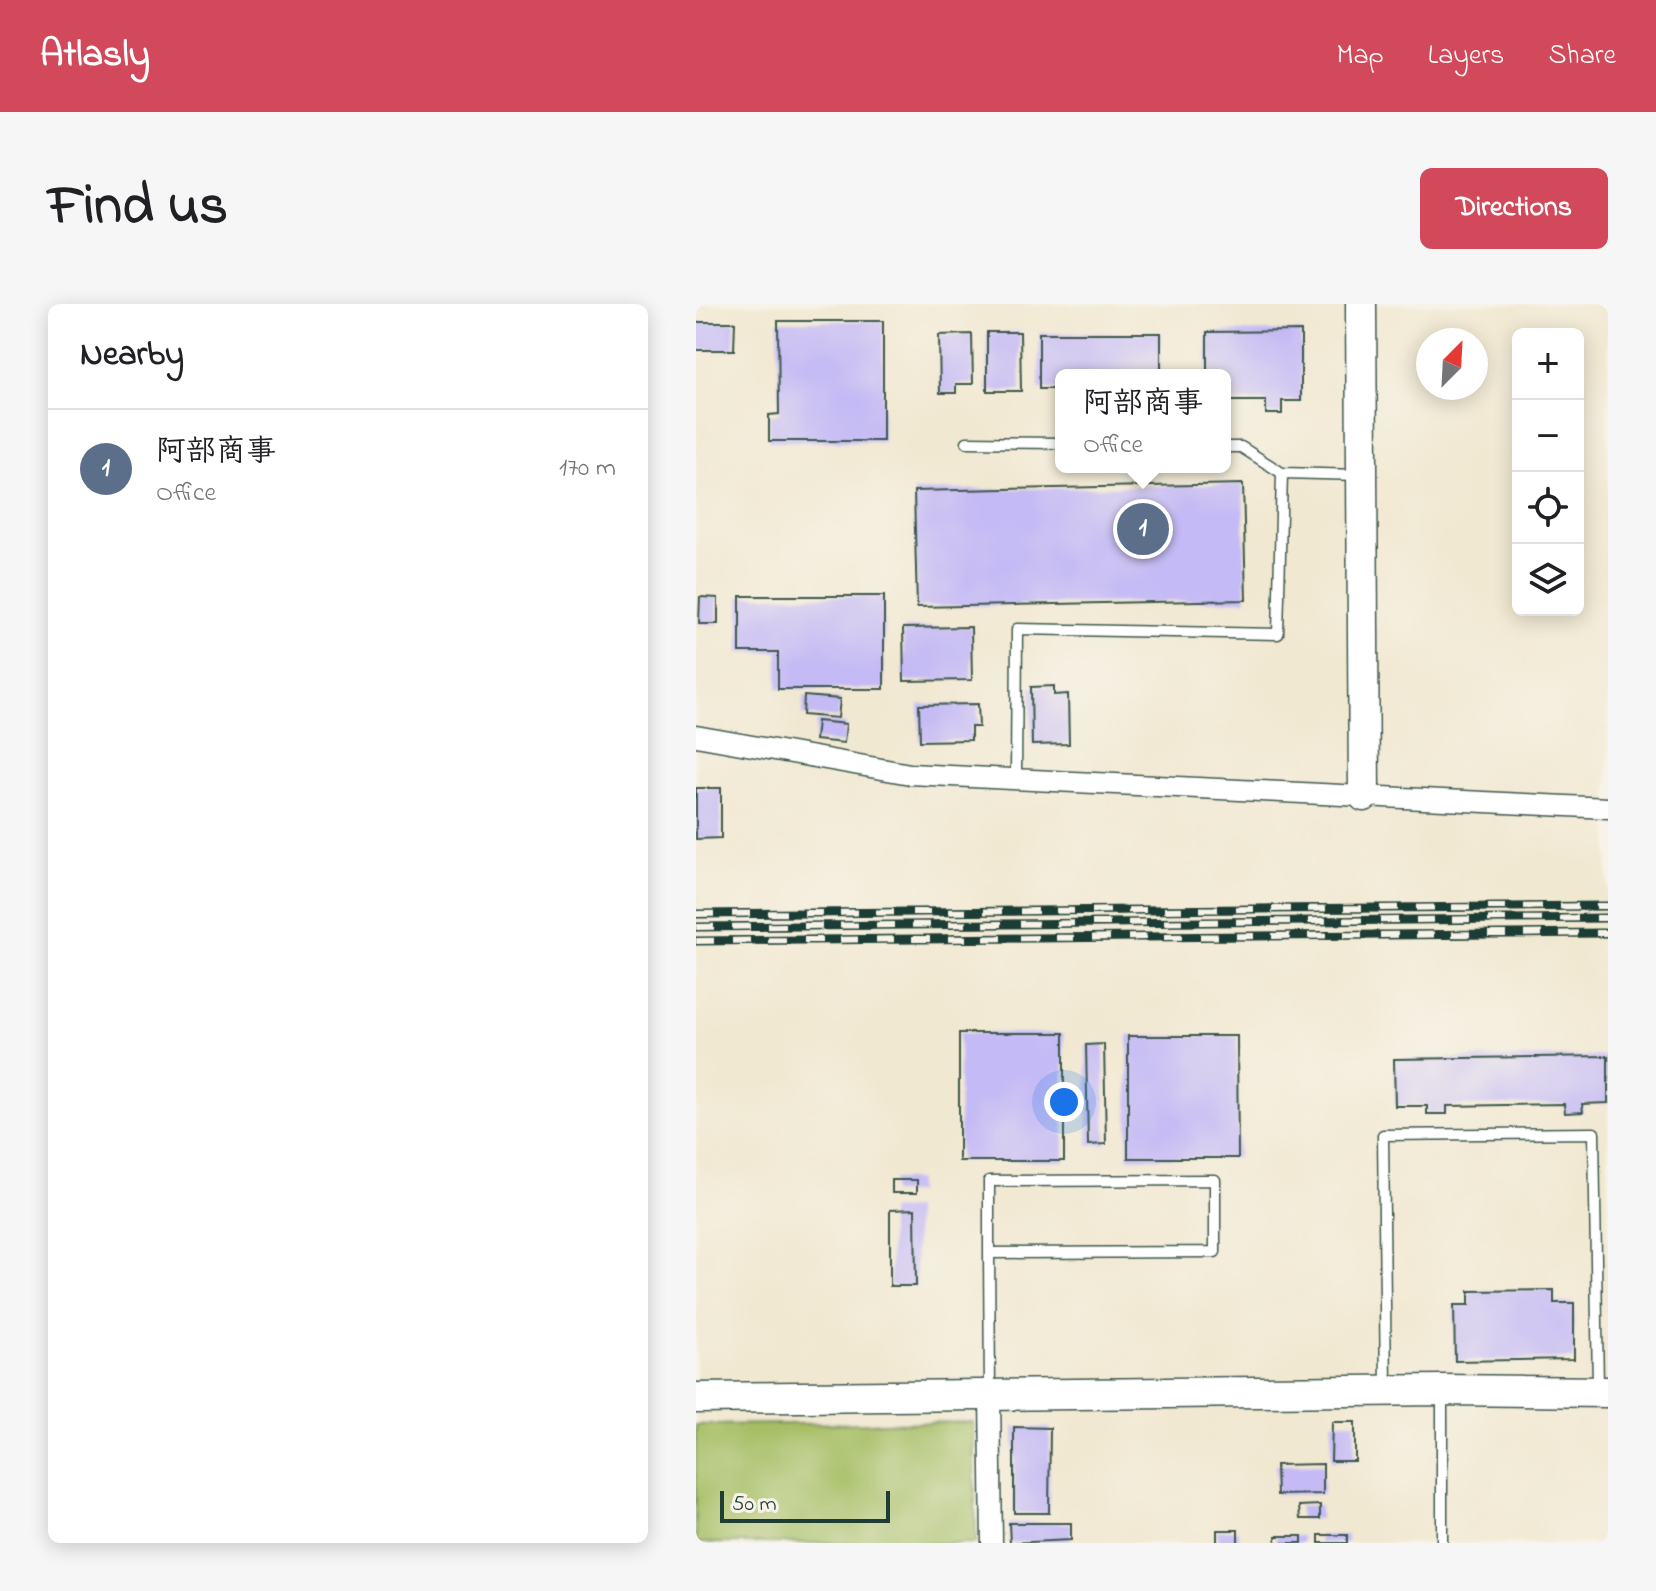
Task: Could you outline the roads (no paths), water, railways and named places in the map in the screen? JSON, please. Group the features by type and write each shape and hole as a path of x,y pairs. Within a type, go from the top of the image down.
{"street":[{"path":"1361,304 1364,796"},
{"path":"696,736 910,774 1608,808"},
{"path":"696,1398 1386,1390 1603,1392"},
{"path":"990,1395 992,1543"}],"lane":[{"path":"967,442 1055,443"},
{"path":"1231,447 1241,447 1282,473 1362,476"},
{"path":"1016,780 1017,629 1278,634 1282,473"},
{"path":"1386,1390 1383,1135 1594,1133 1603,1392"},
{"path":"989,1253 1215,1252 1215,1180 989,1181 989,1253 990,1395"},
{"path":"1442,1390 1442,1543"}],"railway":[{"path":"696,914 1608,906"},
{"path":"696,927 1608,918"},
{"path":"696,941 1608,933"}],"place":[{"name":"阿部商事","path":"1143,529"}]}
